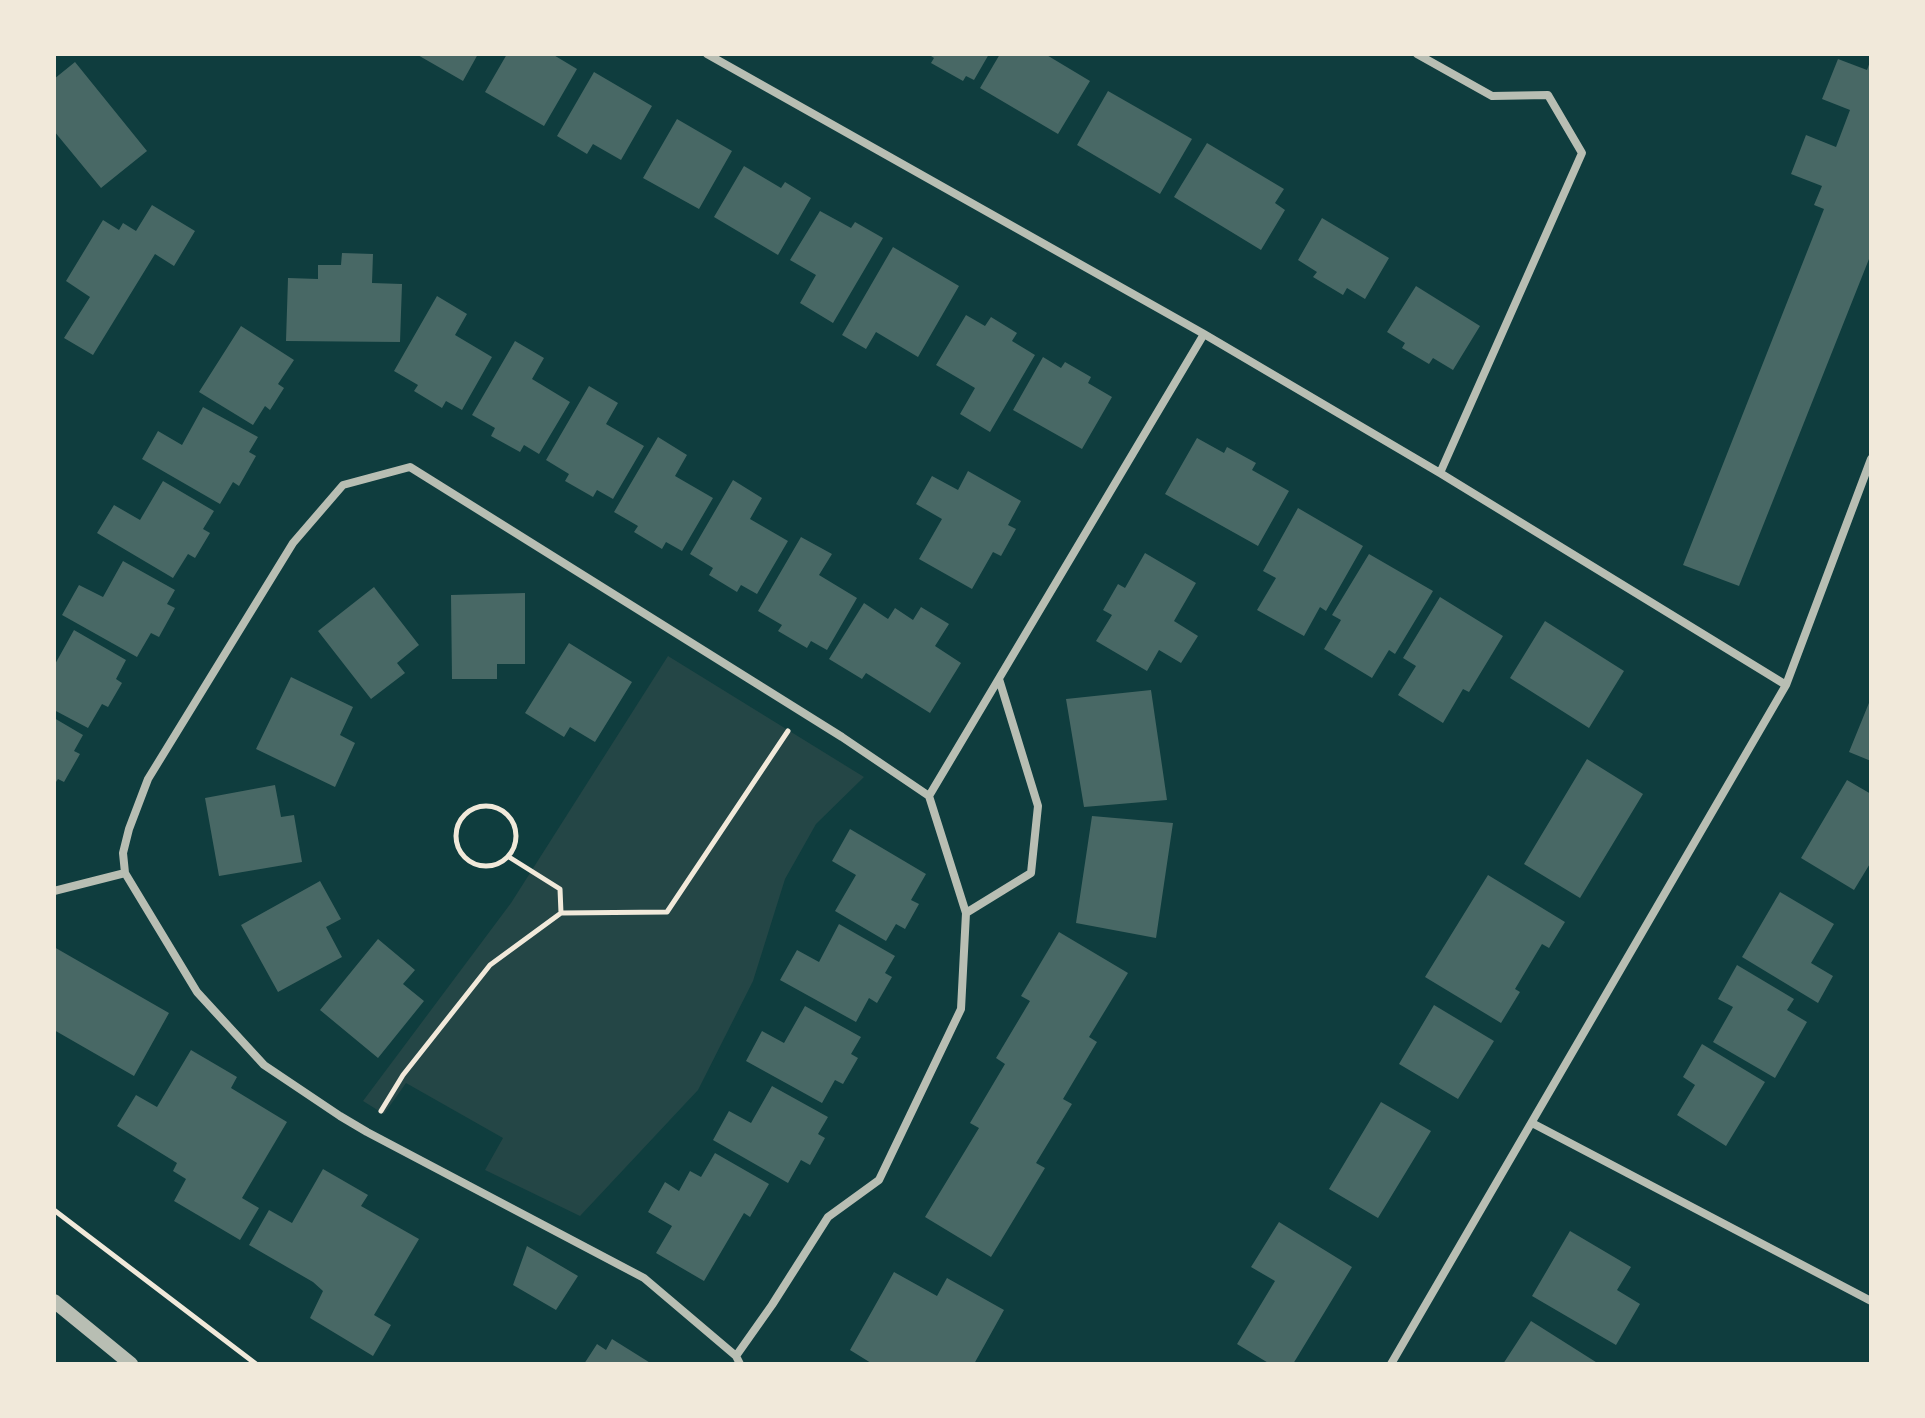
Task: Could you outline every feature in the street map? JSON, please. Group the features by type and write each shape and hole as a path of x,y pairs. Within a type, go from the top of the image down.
{"street":[{"path":"707,54 1204,334 1440,473 1786,685"},
{"path":"1417,54 1492,96 1548,95 1582,153 1440,473"},
{"path":"929,796 1204,334"},
{"path":"1391,1364 1786,685 1871,459"},
{"path":"410,467 801,711 929,796 966,913 961,1009 879,1180 828,1217 738,1360 644,1278 367,1132 264,1065 197,992 125,873 123,853 148,779 293,543 343,485 410,467"},
{"path":"966,913 1031,873 1038,806 999,679"},
{"path":"54,891 125,873"},
{"path":"1532,1123 1871,1301"},
{"path":"54,1301 131,1364"}],"path":[{"path":"367,1132 403,1075 490,965 561,913 667,912 801,711"},
{"path":"486,806 505,812 512,819 517,839 509,857 491,867 481,867 464,858 456,839 457,829 467,812 486,806"},
{"path":"509,857 560,889 561,913"},
{"path":"54,1210 256,1364"}],"shaded area":[{"path":"668,656 864,777 816,824 785,879 753,981 698,1090 580,1216 485,1170 503,1138 406,1083 384,1114 363,1101 511,903"}],"building":[{"path":"416,54 478,54 463,81"},
{"path":"507,54 552,54 577,69 544,126 485,92"},
{"path":"928,54 989,54 974,80 966,76 963,81 931,63 934,58"},
{"path":"1000,54 1045,54 1090,81 1058,134 980,88"},
{"path":"1838,59 1867,70 1871,59 1871,254 1739,586 1683,565 1824,209 1814,205 1822,186 1791,174 1806,135 1836,147 1850,110 1822,99"},
{"path":"75,62 147,151 101,188 54,131 54,79"},
{"path":"594,72 652,106 621,160 593,144 587,154 557,136"},
{"path":"1108,91 1192,139 1160,194 1077,145"},
{"path":"677,119 732,151 699,209 643,178"},
{"path":"1207,143 1284,189 1275,203 1285,210 1261,250 1174,197"},
{"path":"744,166 781,188 785,182 811,198 778,255 714,217"},
{"path":"152,205 195,231 174,266 155,254 93,355 64,338 90,297 66,281 103,220 119,230 123,223 136,231"},
{"path":"820,211 851,228 855,222 883,238 833,323 800,303 816,275 790,260"},
{"path":"1322,218 1389,258 1365,299 1347,288 1343,295 1313,277 1317,272 1298,260"},
{"path":"893,247 959,286 918,357 876,332 866,349 842,335"},
{"path":"342,253 373,254 372,283 402,284 400,342 286,341 288,278 318,279 318,265 341,265"},
{"path":"1416,286 1480,326 1453,370 1433,358 1429,364 1402,348 1405,343 1387,332"},
{"path":"437,296 467,314 455,335 492,357 462,410 446,401 442,408 414,391 418,385 394,371"},
{"path":"966,315 985,326 991,317 1017,333 1012,341 1035,355 990,432 960,414 975,388 936,365"},
{"path":"241,326 294,360 278,384 284,388 270,410 265,406 253,425 199,392"},
{"path":"515,341 544,358 532,379 570,402 539,454 524,445 520,452 491,436 495,428 472,415"},
{"path":"1043,357 1061,368 1065,362 1091,377 1088,383 1112,397 1082,449 1013,410"},
{"path":"589,386 618,403 606,424 644,446 613,499 597,490 593,497 565,481 569,474 546,460"},
{"path":"203,407 258,437 249,452 256,456 239,486 233,482 220,504 142,459 158,431 182,445"},
{"path":"658,437 687,455 675,476 713,498 682,551 666,542 662,549 634,532 638,526 614,512"},
{"path":"1197,438 1224,453 1227,447 1256,463 1252,470 1289,491 1258,546 1165,494"},
{"path":"968,471 1021,501 1008,525 1016,529 1001,556 993,552 972,589 919,559 942,519 916,504 932,476 958,490"},
{"path":"733,480 762,498 750,519 788,541 757,594 741,585 737,592 709,575 713,568 690,554"},
{"path":"163,481 214,511 203,529 210,533 195,558 188,554 173,578 97,533 114,505 140,520"},
{"path":"1298,508 1363,546 1326,611 1320,607 1304,636 1257,610 1276,578 1263,571"},
{"path":"801,537 832,554 819,575 857,598 827,650 811,641 807,648 778,631 782,625 758,611"},
{"path":"1145,553 1196,583 1174,621 1198,636 1181,663 1159,650 1147,671 1096,641 1112,615 1103,610 1118,584 1125,588"},
{"path":"1369,554 1433,591 1395,654 1389,650 1372,678 1324,649 1341,620 1332,615"},
{"path":"123,561 175,590 167,604 175,608 159,637 151,633 137,657 62,615 79,585 103,597"},
{"path":"374,587 419,645 397,663 405,673 371,699 318,631"},
{"path":"525,593 525,664 497,664 497,679 452,679 451,595"},
{"path":"1440,597 1503,636 1469,692 1463,689 1443,723 1398,695 1416,666 1403,658"},
{"path":"864,603 888,619 895,608 913,620 921,607 949,624 935,646 961,663 930,713 866,673 862,679 829,659"},
{"path":"1545,621 1624,671 1589,728 1510,678"},
{"path":"74,630 126,660 116,679 122,683 108,707 102,704 88,728 54,710 54,666"},
{"path":"569,643 632,682 595,742 570,727 564,737 525,713"},
{"path":"291,677 353,707 340,735 355,743 335,787 256,749"},
{"path":"1151,690 1167,800 1084,807 1066,699"},
{"path":"1871,698 1871,761 1849,752"},
{"path":"54,718 83,735 74,751 80,754 64,782 58,779 54,785"},
{"path":"1587,759 1643,794 1580,898 1524,864"},
{"path":"1847,780 1871,794 1871,862 1854,890 1801,858"},
{"path":"275,785 281,817 294,815 302,862 219,876 205,798"},
{"path":"1092,816 1173,823 1156,938 1076,923"},
{"path":"850,829 926,874 911,900 919,904 905,929 896,924 886,941 835,911 856,875 832,861"},
{"path":"1488,875 1565,922 1549,948 1542,944 1515,989 1520,992 1501,1023 1425,977"},
{"path":"320,881 341,919 326,927 342,957 278,992 241,925"},
{"path":"1780,892 1834,924 1811,963 1833,976 1818,1003 1742,957"},
{"path":"839,924 895,956 885,973 892,977 877,1003 869,998 856,1022 780,980 797,950 819,962"},
{"path":"1059,932 1128,973 1089,1037 1097,1042 1063,1099 1072,1104 1036,1163 1045,1168 991,1257 925,1217 979,1128 970,1123 1005,1064 996,1058 1030,1001 1021,996"},
{"path":"378,939 415,970 403,984 424,1001 378,1058 320,1010"},
{"path":"54,947 169,1013 134,1076 54,1030"},
{"path":"1737,965 1794,999 1787,1010 1807,1022 1775,1078 1713,1042 1733,1007 1718,999"},
{"path":"1434,1005 1494,1041 1458,1099 1399,1064"},
{"path":"805,1006 861,1037 851,1054 858,1058 843,1084 835,1080 822,1103 746,1061 762,1031 784,1043"},
{"path":"1702,1044 1765,1082 1726,1146 1677,1115 1695,1085 1683,1077"},
{"path":"191,1050 237,1077 231,1088 287,1122 242,1198 259,1208 240,1240 174,1201 186,1179 173,1171 177,1163 117,1126 136,1095 157,1107"},
{"path":"772,1086 828,1117 818,1134 825,1138 810,1165 801,1160 788,1183 713,1140 729,1111 751,1123"},
{"path":"1381,1102 1431,1131 1378,1218 1329,1189"},
{"path":"715,1153 769,1184 750,1217 744,1213 704,1281 656,1253 672,1226 648,1212 665,1182 679,1191 690,1171 701,1177"},
{"path":"323,1169 368,1195 361,1206 419,1239 374,1315 391,1325 373,1356 310,1318 323,1291 313,1282 249,1245 269,1210 292,1223"},
{"path":"1279,1222 1352,1267 1293,1364 1270,1364 1237,1344 1275,1281 1251,1267"},
{"path":"1570,1231 1631,1267 1617,1290 1640,1304 1616,1345 1532,1296"},
{"path":"527,1246 578,1276 556,1310 513,1285"},
{"path":"894,1272 937,1296 947,1278 1004,1310 974,1364 870,1364 850,1350"},
{"path":"1531,1321 1599,1364 1503,1364"},
{"path":"612,1339 652,1364 584,1364 597,1344 606,1350"}]}
